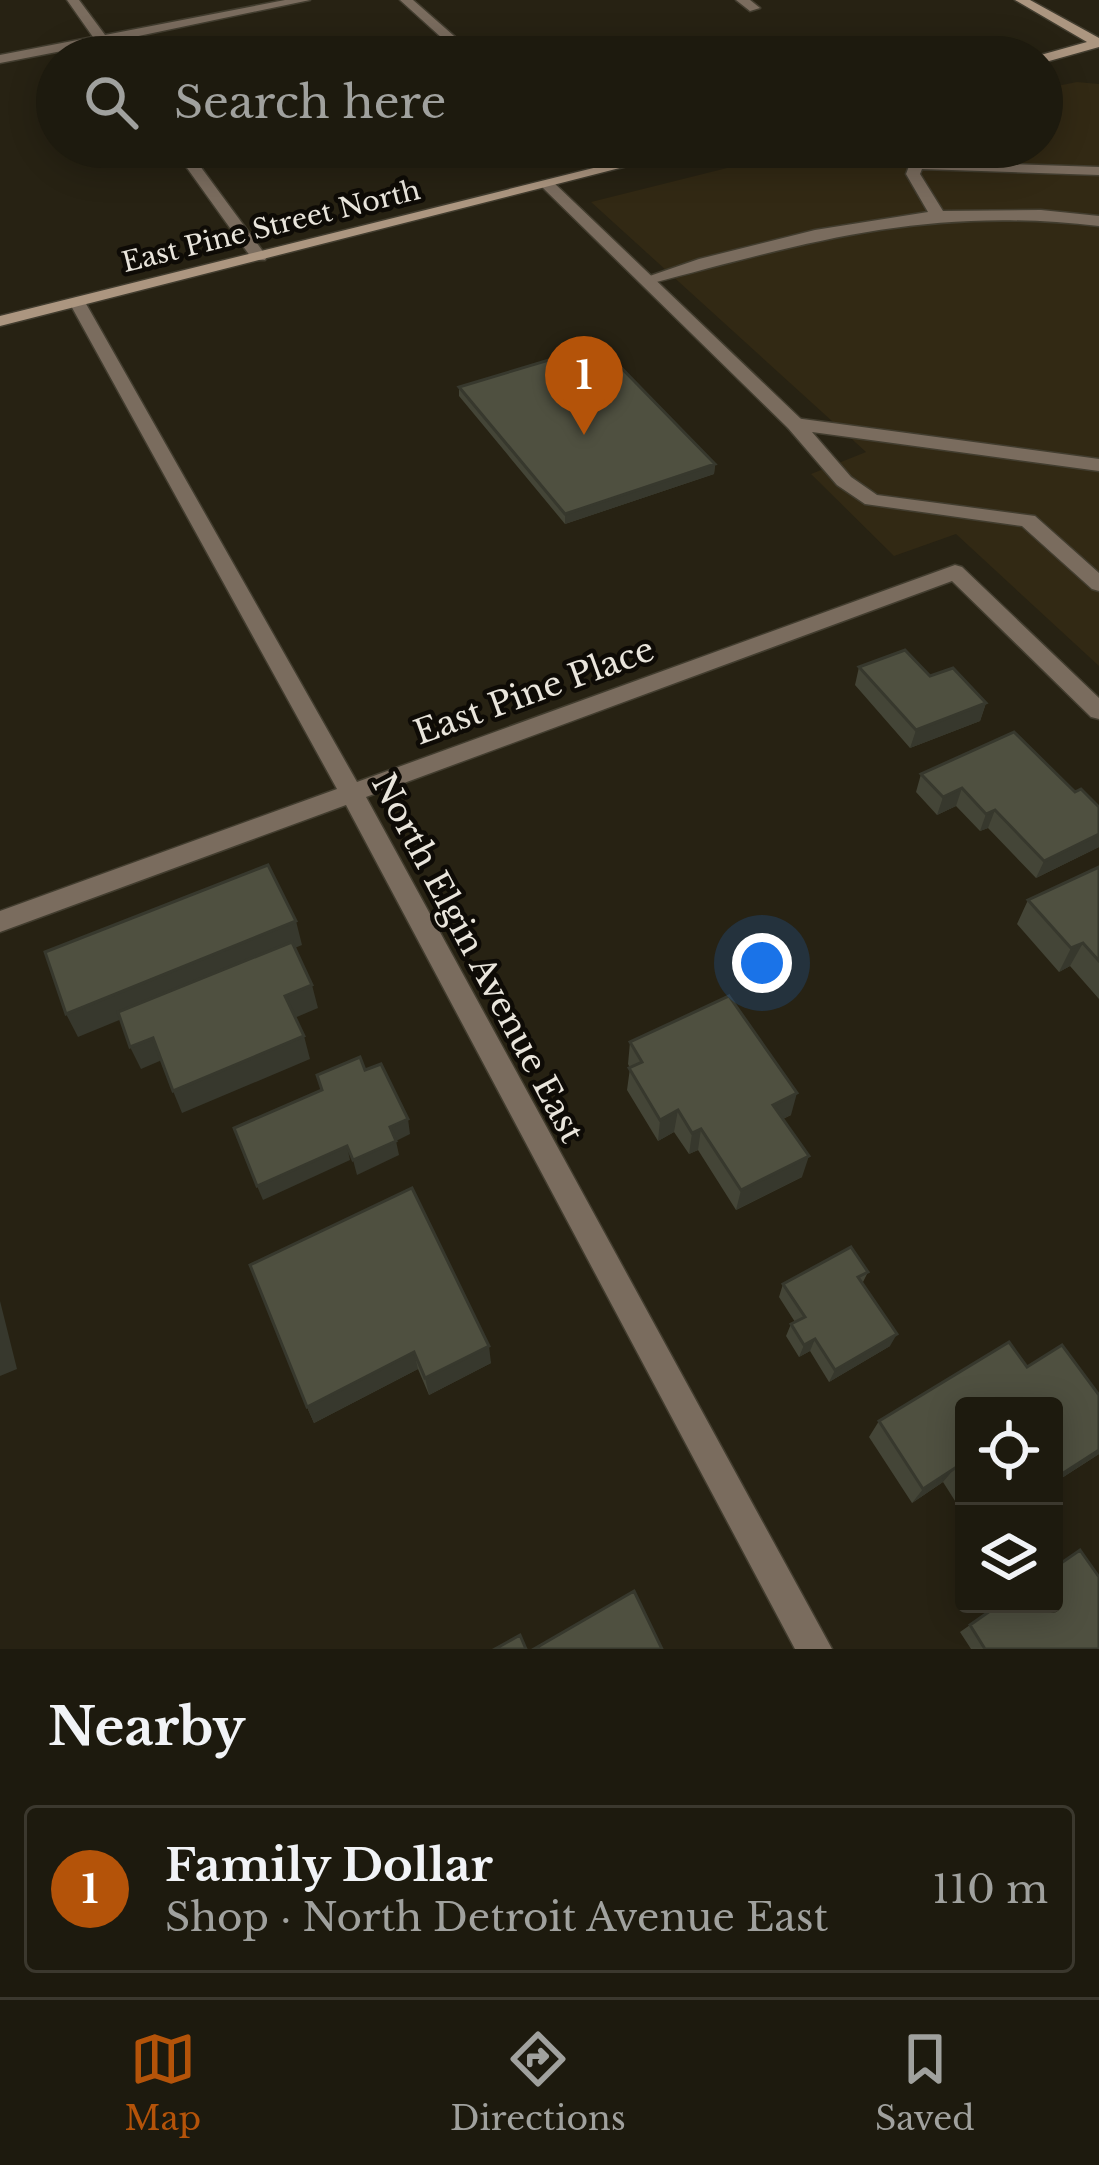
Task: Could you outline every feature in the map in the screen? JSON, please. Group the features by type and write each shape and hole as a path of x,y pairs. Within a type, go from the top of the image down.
{"main road":[{"path":"1021,0 1098,43"},
{"path":"1063,52 1098,43"},
{"name":"East Pine Street North","path":"0,321 611,168"}],"street":[{"path":"74,0 98,36"},
{"path":"121,36 304,0"},
{"path":"406,0 447,36"},
{"path":"0,59 36,52"},
{"path":"194,168 259,257"},
{"path":"915,168 913,174 938,215"},
{"path":"1021,168 1099,171"},
{"path":"547,184 795,424 844,481 872,500 1028,520 1099,584"},
{"path":"649,279 791,237 862,222 938,215 1067,216 1099,221"},
{"name":"North Elgin Avenue East","path":"77,302 351,792 814,1649"},
{"path":"795,424 1099,464"},
{"name":"East Pine Place","path":"0,922 955,572 1099,711"}],"shaded area":[{"path":"1099,84 1099,666 956,534 894,556 811,474 866,452 591,202 727,168 1063,168 1063,85"}],"building":[{"path":"599,345 715,464 565,514 459,387"},
{"path":"905,650 930,676 953,668 986,703 916,730 859,667"},
{"path":"1014,732 1075,792 1081,789 1099,807 1099,834 1044,861 995,810 986,814 962,788 943,797 921,774"},
{"path":"268,865 296,921 66,1014 45,952"},
{"path":"1099,867 1099,961 1083,943 1071,948 1028,900"},
{"path":"292,942 312,985 285,996 304,1036 173,1091 153,1038 130,1047 118,1012"},
{"path":"729,996 797,1093 773,1105 809,1156 741,1190 701,1129 692,1133 678,1110 660,1120 629,1068 642,1062 630,1042"},
{"path":"360,1057 365,1070 381,1064 408,1119 390,1127 396,1141 353,1160 347,1146 257,1186 234,1128 322,1090 317,1075"},
{"path":"412,1188 489,1346 425,1378 414,1352 307,1407 250,1265"},
{"path":"851,1247 868,1272 858,1277 897,1334 835,1370 815,1339 804,1345 791,1324 805,1317 783,1284"},
{"path":"1009,1342 1027,1367 1062,1345 1099,1395 1099,1450 1063,1473 1063,1397 955,1397 955,1468 923,1489 879,1421"},
{"path":"1080,1550 1099,1577 1099,1649 985,1649 970,1625 987,1613 1063,1613 1063,1562"},
{"path":"634,1591 662,1649 534,1649"},
{"path":"520,1635 526,1649 495,1649"}],"place":[{"name":"Family Dollar","path":"584,435"}]}
